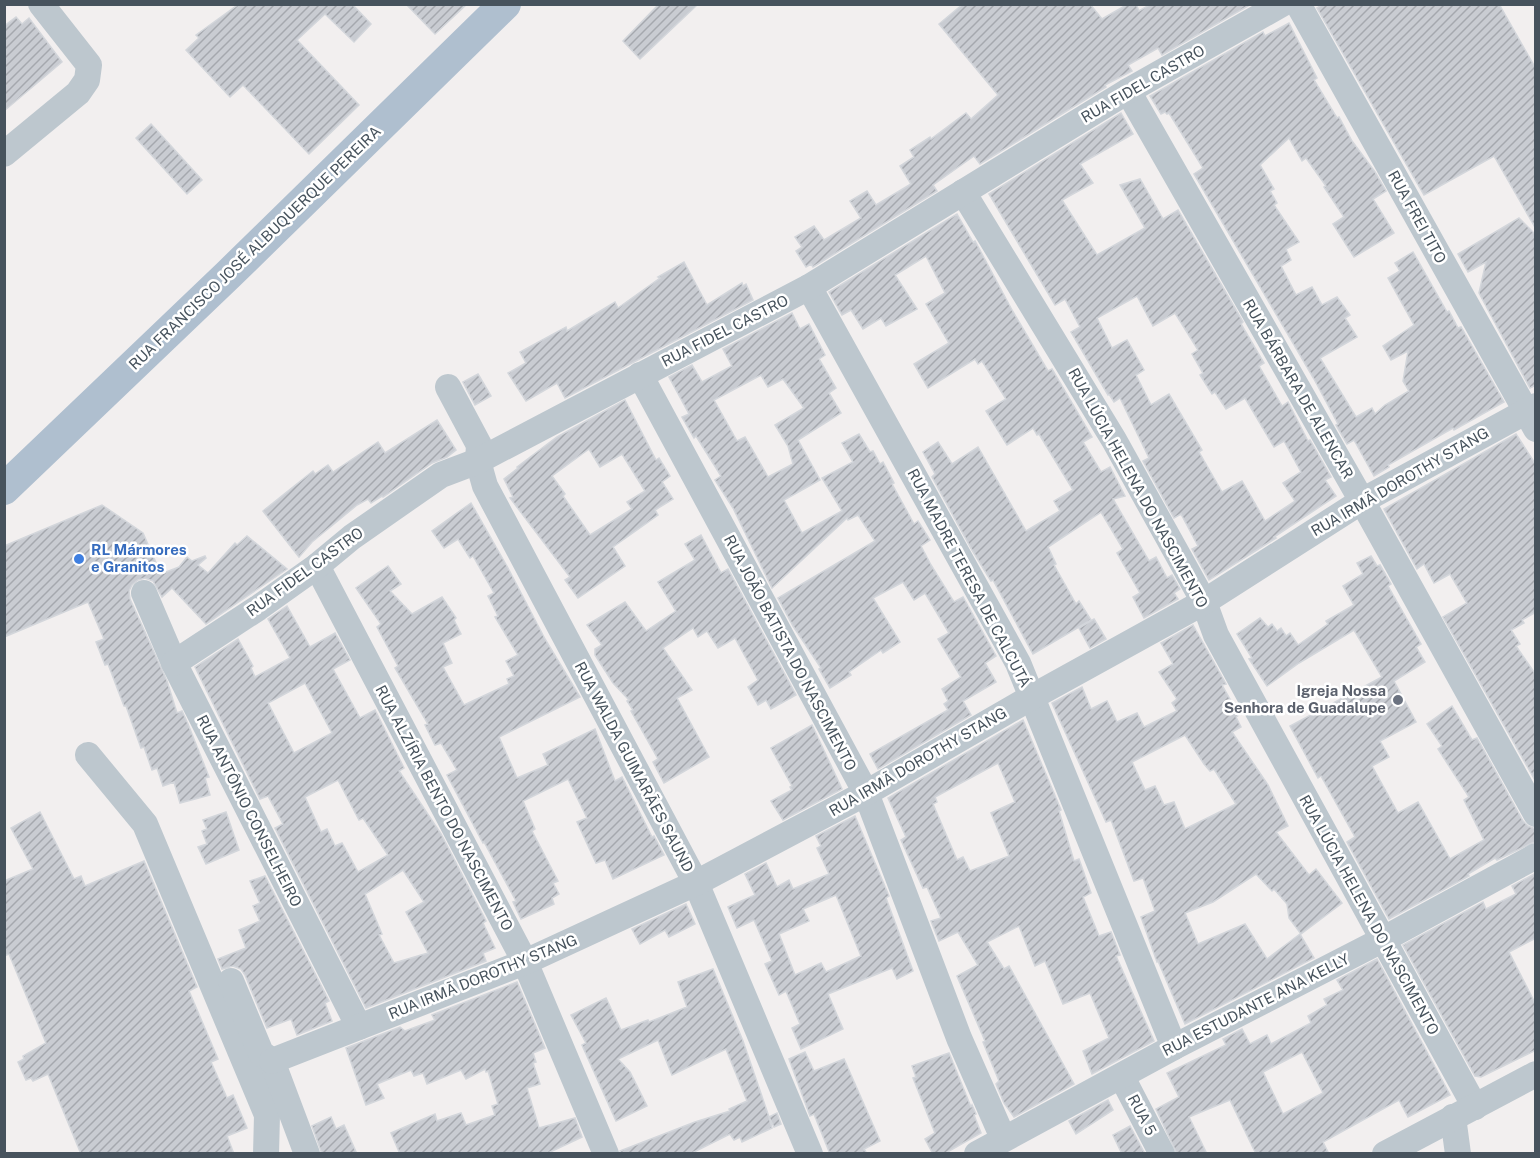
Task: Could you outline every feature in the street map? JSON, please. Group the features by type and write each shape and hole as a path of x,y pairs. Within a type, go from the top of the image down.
{"main road":[{"name":"RUA FRANCISCO JOSÉ ALBUQUERQUE PEREIRA","path":"4,489 229,274 505,4"}],"street":[{"path":"4,154 78,93 87,80 89,65 41,4"},
{"name":"RUA FIDEL CASTRO","path":"174,663 258,608 317,566 352,537 441,475 478,461 809,287 1128,91 1282,4"},
{"name":"RUA FREI TITO","path":"1298,4 1532,416"},
{"name":"RUA BÁRBARA DE ALENCAR","path":"1128,91 1362,501 1536,814"},
{"name":"RUA LÚCIA HELENA DO NASCIMENTO","path":"963,192 1114,440 1204,602 1216,635 1382,940 1464,1112"},
{"name":"RUA MADRE TERESA DE CALCUTÁ","path":"809,287 1018,663 1174,1047"},
{"name":"RUA JOÃO BATISTA DO NASCIMENTO","path":"640,375 866,793 959,1038 1003,1138"},
{"name":"RUA WALDA GUIMARÃES SAUND","path":"448,387 479,445 478,461 485,486 696,884 810,1154"},
{"name":"RUA IRMÃ DOROTHY STANG","path":"272,1061 525,962 696,884 866,793 1032,697 1204,602 1362,501 1532,416"},
{"name":"RUA ALZÍRIA BENTO DO NASCIMENTO","path":"317,566 525,962 606,1154"},
{"name":"RUA ANTÔNIO CONSELHEIRO","path":"144,593 174,663 359,1028"},
{"path":"88,755 145,824 267,1115 266,1154"},
{"name":"RUA ESTUDANTE ANA KELLY","path":"977,1154 1003,1138 1382,940 1536,856"},
{"path":"231,981 261,1053 272,1061 307,1154"},
{"path":"1385,1154 1536,1074"},
{"name":"RUA 5","path":"1122,1077 1162,1154"},
{"path":"1458,1154 1464,1112"}],"building":[{"path":"239,4 352,4 371,24 354,42 325,14 297,40 359,105 309,154 243,85 230,97 186,50 199,38 196,35"},
{"path":"406,4 467,4 435,34"},
{"path":"659,4 698,4 640,59 623,41"},
{"path":"963,4 1090,4 1102,19 1128,4 1136,4 1139,11 1151,4 1247,4 1248,6 1162,55 1158,48 1128,65 1132,71 1105,85 1106,87 980,164 974,156 933,185 937,191 813,267 811,264 806,267 796,251 802,247 795,237 814,226 824,240 861,218 850,201 867,191 876,205 911,184 900,166 914,157 910,150 930,137 931,139 966,113 971,119 998,95 939,24"},
{"path":"1323,4 1499,4 1536,69 1536,229 1494,156 1424,195 1317,8"},
{"path":"16,17 22,24 29,18 62,62 4,111 4,26"},
{"path":"1289,23 1317,78 1314,80 1386,191 1373,199 1394,233 1354,257 1333,224 1344,217 1324,187 1326,186 1306,158 1302,161 1289,138 1260,165 1274,189 1270,191 1277,203 1274,205 1299,242 1286,249 1291,260 1281,266 1296,295 1312,287 1322,305 1337,297 1350,315 1345,318 1357,337 1320,358 1356,417 1372,408 1375,414 1385,405 1409,391 1403,381 1408,351 1391,360 1383,346 1414,325 1388,278 1400,271 1395,263 1413,252 1447,312 1449,311 1458,328 1461,327 1504,402 1388,465 1389,467 1374,476 1354,440 1347,444 1314,379 1194,174 1203,168 1169,113 1161,114 1150,96 1263,32 1265,36"},
{"path":"1121,113 1133,134 1080,164 1093,183 1062,200 1097,255 1145,228 1120,185 1140,179 1163,219 1178,210 1243,322 1241,324 1264,363 1259,366 1282,406 1288,402 1308,441 1310,440 1331,477 1325,480 1336,496 1274,537 1276,538 1209,580 1192,549 1198,546 1181,514 1174,518 1143,461 1149,458 1120,398 1114,402 1108,395 1071,332 1080,327 1065,299 1055,305 989,194","holes":["1137,296 1153,326 1175,313 1198,350 1192,354 1203,373 1200,375 1212,394 1215,392 1226,409 1245,398 1274,447 1284,441 1301,472 1283,483 1295,501 1265,521 1242,481 1222,492 1199,452 1202,450 1169,394 1151,405 1136,375 1144,370 1127,340 1112,348 1097,318"]},
{"path":"151,124 202,180 187,194 136,138"},
{"path":"957,214 973,242 975,241 1048,371 1052,369 1092,437 1083,442 1101,472 1110,467 1125,496 1113,499 1149,561 1156,557 1167,578 1172,575 1180,589 1174,593 1178,599 1144,618 1133,597 1140,593 1117,553 1123,549 1101,512 1048,547 1056,564 1054,565 1076,604 1079,601 1091,620 1033,654 993,580 991,581 972,550 932,477 935,474 923,452 938,442 952,464 978,447 1026,531 1060,511 1054,501 1073,490 1033,428 1007,445 986,411 1006,399 982,361 978,364 975,359 928,388 914,364 949,343 926,304 945,293 926,256 895,275 917,309 886,326 881,318 863,329 851,310 842,315 829,292"},
{"path":"1519,218 1536,235 1536,385 1530,388 1479,293 1486,262 1468,272 1458,254"},
{"path":"684,262 707,305 742,283 743,286 746,284 753,300 565,398 557,383 526,401 508,373 526,363 520,352 566,327 567,331 615,302 618,308 660,278 658,277"},
{"path":"792,313 800,329 809,324 825,355 819,359 836,388 829,393 841,413 798,440 820,480 784,500 802,533 842,511 822,478 853,462 842,443 859,434 880,464 883,462 914,524 918,521 930,540 921,546 931,565 954,602 963,597 996,656 985,663 996,682 963,701 971,715 878,769 870,754 948,710 944,704 948,701 942,689 961,677 938,639 949,633 925,593 914,600 903,582 873,598 900,642 883,653 881,650 849,672 851,675 830,688 819,669 821,668 793,626 778,598 875,541 858,515 848,520 847,518 772,588 733,508 715,480 721,476 682,417 689,414 669,377 692,365 702,382 732,366 723,349","holes":["761,375 768,387 783,379 804,408 775,425 788,446 793,464 768,477 745,437 737,441 714,400"]},
{"path":"478,374 491,396 475,405 463,382"},
{"path":"625,400 656,460 659,458 670,476 662,482 673,499 655,510 658,515 613,547 625,566 578,598 565,580 570,577 510,498 513,497 504,479 557,437","holes":["589,449 600,467 622,454 645,491 627,502 632,509 590,535 552,476"]},
{"path":"437,420 456,450 447,457 432,463 383,497 371,503 368,499 357,505 312,542 299,557 263,511 313,471 315,474 328,465 333,472 378,442 385,453"},
{"path":"1516,434 1536,465 1536,612 1522,620 1524,623 1511,630 1520,644 1516,646 1536,675 1536,782 1443,617 1467,603 1450,574 1434,583 1424,564 1417,569 1384,509"},
{"path":"471,503 545,639 580,697 499,737 517,778 548,765 543,754 595,729 615,781 622,777 652,837 654,836 664,855 613,879 605,860 596,863 577,822 587,818 568,779 523,801 535,829 532,831 558,881 553,883 559,894 552,898 554,904 521,919 513,902 516,901 447,775 457,770 441,743 435,745 425,725 428,724 395,668 398,666 377,627 381,624 356,588 388,566 401,584 390,591 412,614 442,597 456,618 454,620 461,634 443,643 452,663 443,667 464,705 509,684 507,679 514,676 506,661 518,655 495,617 498,616 488,596 494,593 473,556 470,558 458,539 444,548 432,531"},
{"path":"102,505 143,533 161,574 179,567 187,557 192,561 205,556 206,558 198,565 208,573 235,543 237,545 247,536 287,569 206,624 172,588 162,597 153,581 145,578 138,580 129,591 130,599 167,681 177,713 182,711 188,724 209,777 205,778 210,795 180,803 174,782 163,786 157,768 152,770 108,664 105,665 96,642 104,639 88,602 4,637 4,546"},
{"path":"701,535 721,573 728,569 796,695 771,709 766,700 758,705 748,687 758,680 735,638 718,648 707,631 698,637 693,628 663,648 692,690 677,698 709,757 664,783 653,762 658,759 631,711 633,710 627,701 629,700 613,683 595,655 595,649 602,645 587,625 625,602 646,631 676,611 658,582 695,560 685,544"},
{"path":"1371,556 1377,566 1380,565 1391,584 1388,586 1421,644 1416,647 1425,662 1394,681 1416,722 1380,741 1389,757 1372,766 1398,813 1418,802 1450,859 1484,840 1464,800 1469,797 1438,749 1442,746 1427,724 1452,706 1472,740 1477,738 1523,821 1536,829 1536,841 1497,860 1495,858 1468,874 1469,876 1389,919 1347,842 1355,837 1321,776 1318,778 1290,726 1382,677 1354,630 1299,663 1267,686 1249,659 1252,658 1237,634 1260,618 1268,627 1272,624 1277,631 1281,628 1286,636 1290,633 1298,645 1328,624 1326,621 1354,605 1343,586 1363,574 1357,563"},
{"path":"287,606 310,647 335,633 350,660 333,669 360,718 375,710 404,768 399,771 441,834 486,921 483,923 495,948 483,953 486,961 366,1008 275,828 283,824 268,796 260,799 195,667 238,639 253,666 251,668 255,677 290,658 268,619","holes":["305,683 332,733 294,753 268,703","338,780 359,820 363,818 388,855 358,872 342,843 335,846 327,829 321,832 305,797","403,870 424,902 406,912 428,953 394,963 379,935 382,934 365,894"]},
{"path":"1094,619 1106,639 1090,648 1079,628"},
{"path":"1193,625 1226,684 1222,685 1239,715 1236,717 1241,727 1232,732 1268,785 1288,826 1276,832 1309,875 1316,869 1342,903 1301,934 1289,918 1287,904 1256,874 1213,902 1185,913 1198,944 1245,924 1267,959 1300,934 1314,958 1185,1024 1157,962 1141,917 1155,911 1143,878 1134,881 1111,820 1106,822 1052,703 1082,687 1091,709 1107,701 1117,722 1137,713 1144,727 1177,711 1172,703 1177,699 1159,672 1173,664 1161,643","holes":["1185,735 1210,771 1214,769 1236,804 1185,829 1174,802 1164,805 1155,786 1145,790 1132,762"]},
{"path":"1023,720 1061,810 1059,811 1074,861 1079,859 1091,893 1083,897 1099,936 1111,932 1120,955 1116,956 1154,1041 1092,1074 1083,1051 1109,1038 1090,993 1063,1004 1045,961 1035,966 1019,926 987,942 1004,969 1009,966 1074,1084 1014,1117 1004,1103 996,1084 999,1081 983,1042 985,1041 957,976 978,965 958,932 939,941 931,921 941,918 927,887 923,888 901,840 906,837 888,798","holes":["998,763 1015,802 991,813 1009,856 970,871 963,857 957,860 933,804 937,802 935,797"]},
{"path":"812,725 842,789 783,820 771,801 792,790 790,787 792,786 771,748"},
{"path":"40,812 74,879 81,876 85,886 144,861 197,987 189,991 218,1059 211,1062 227,1098 233,1095 247,1128 227,1136 234,1154 81,1154 48,1074 33,1081 31,1078 26,1080 18,1062 24,1059 23,1056 46,1043 9,954 4,956 4,881 33,869 11,828"},
{"path":"226,812 239,850 206,864 198,847 207,844 202,831 207,829 203,820"},
{"path":"855,816 889,896 886,898 913,971 897,979 892,968 828,994 843,1029 801,1049 792,1028 800,1024 786,991 779,995 765,964 772,961 754,920 737,928 728,907 755,895 745,874 766,863 777,887 789,880 793,889 829,874 817,848 821,846 816,836","holes":["836,895 861,956 826,972 821,963 795,975 779,934 809,921 803,909"]},
{"path":"1536,873 1536,938 1509,952 1536,1005 1536,1050 1481,1077 1475,1076 1403,945 1483,902 1486,909 1516,894 1512,886"},
{"path":"265,876 329,1001 325,1003 332,1021 297,1035 291,1019 267,1028 241,969 233,966 222,969 218,959 246,948 239,930 260,921 253,906 260,903 250,881"},
{"path":"686,904 695,924 669,937 665,930 640,944 632,929"},
{"path":"1377,959 1450,1095 1408,1117 1399,1100 1323,1142 1329,1154 1256,1154 1230,1100 1189,1117 1207,1154 1177,1154 1156,1109 1179,1097 1167,1073 1226,1045 1223,1039 1242,1029 1250,1044 1267,1035 1271,1044 1311,1023 1308,1016 1327,1005 1324,999 1343,990 1337,980","holes":["1302,1052 1323,1093 1283,1114 1263,1072"]},
{"path":"713,969 743,1041 772,1128 742,1142 740,1137 734,1140 730,1134 690,1154 621,1154 620,1151 730,1111 729,1109 747,1101 726,1049 672,1075 658,1040 618,1059 630,1072 647,1106 616,1121 582,1045 586,1043 571,1015 606,998 621,1030 648,1020 649,1022 687,1007 678,982"},
{"path":"517,982 545,1048 533,1053 536,1062 533,1063 540,1084 527,1088 539,1128 575,1118 582,1137 546,1154 400,1154 391,1133 435,1114 437,1121 461,1113 466,1125 495,1115 492,1106 498,1104 488,1071 486,1072 485,1069 466,1079 461,1070 427,1084 423,1073 414,1076 411,1070 377,1084 384,1098 366,1105 346,1048 400,1027 405,1031 435,1020 432,1015"},
{"path":"805,1052 814,1071 844,1059 880,1141 864,1149 867,1154 830,1154 814,1114 810,1116 789,1059"},
{"path":"949,1053 976,1114 974,1115 981,1133 944,1154 933,1154 925,1139 935,1133 913,1078 916,1077 912,1066"},
{"path":"1108,1100 1113,1110 1076,1134 1069,1121"},
{"path":"777,1113 781,1124 774,1127 769,1117"},
{"path":"331,1117 336,1129 344,1125 357,1154 322,1154 312,1126"},
{"path":"1130,1126 1145,1154 1122,1154 1113,1135"}],"place":[{"name":"RL Mármores e Granitos","path":"79,559"},
{"name":"Igreja Nossa Senhora de Guadalupe","path":"1398,700"}]}
